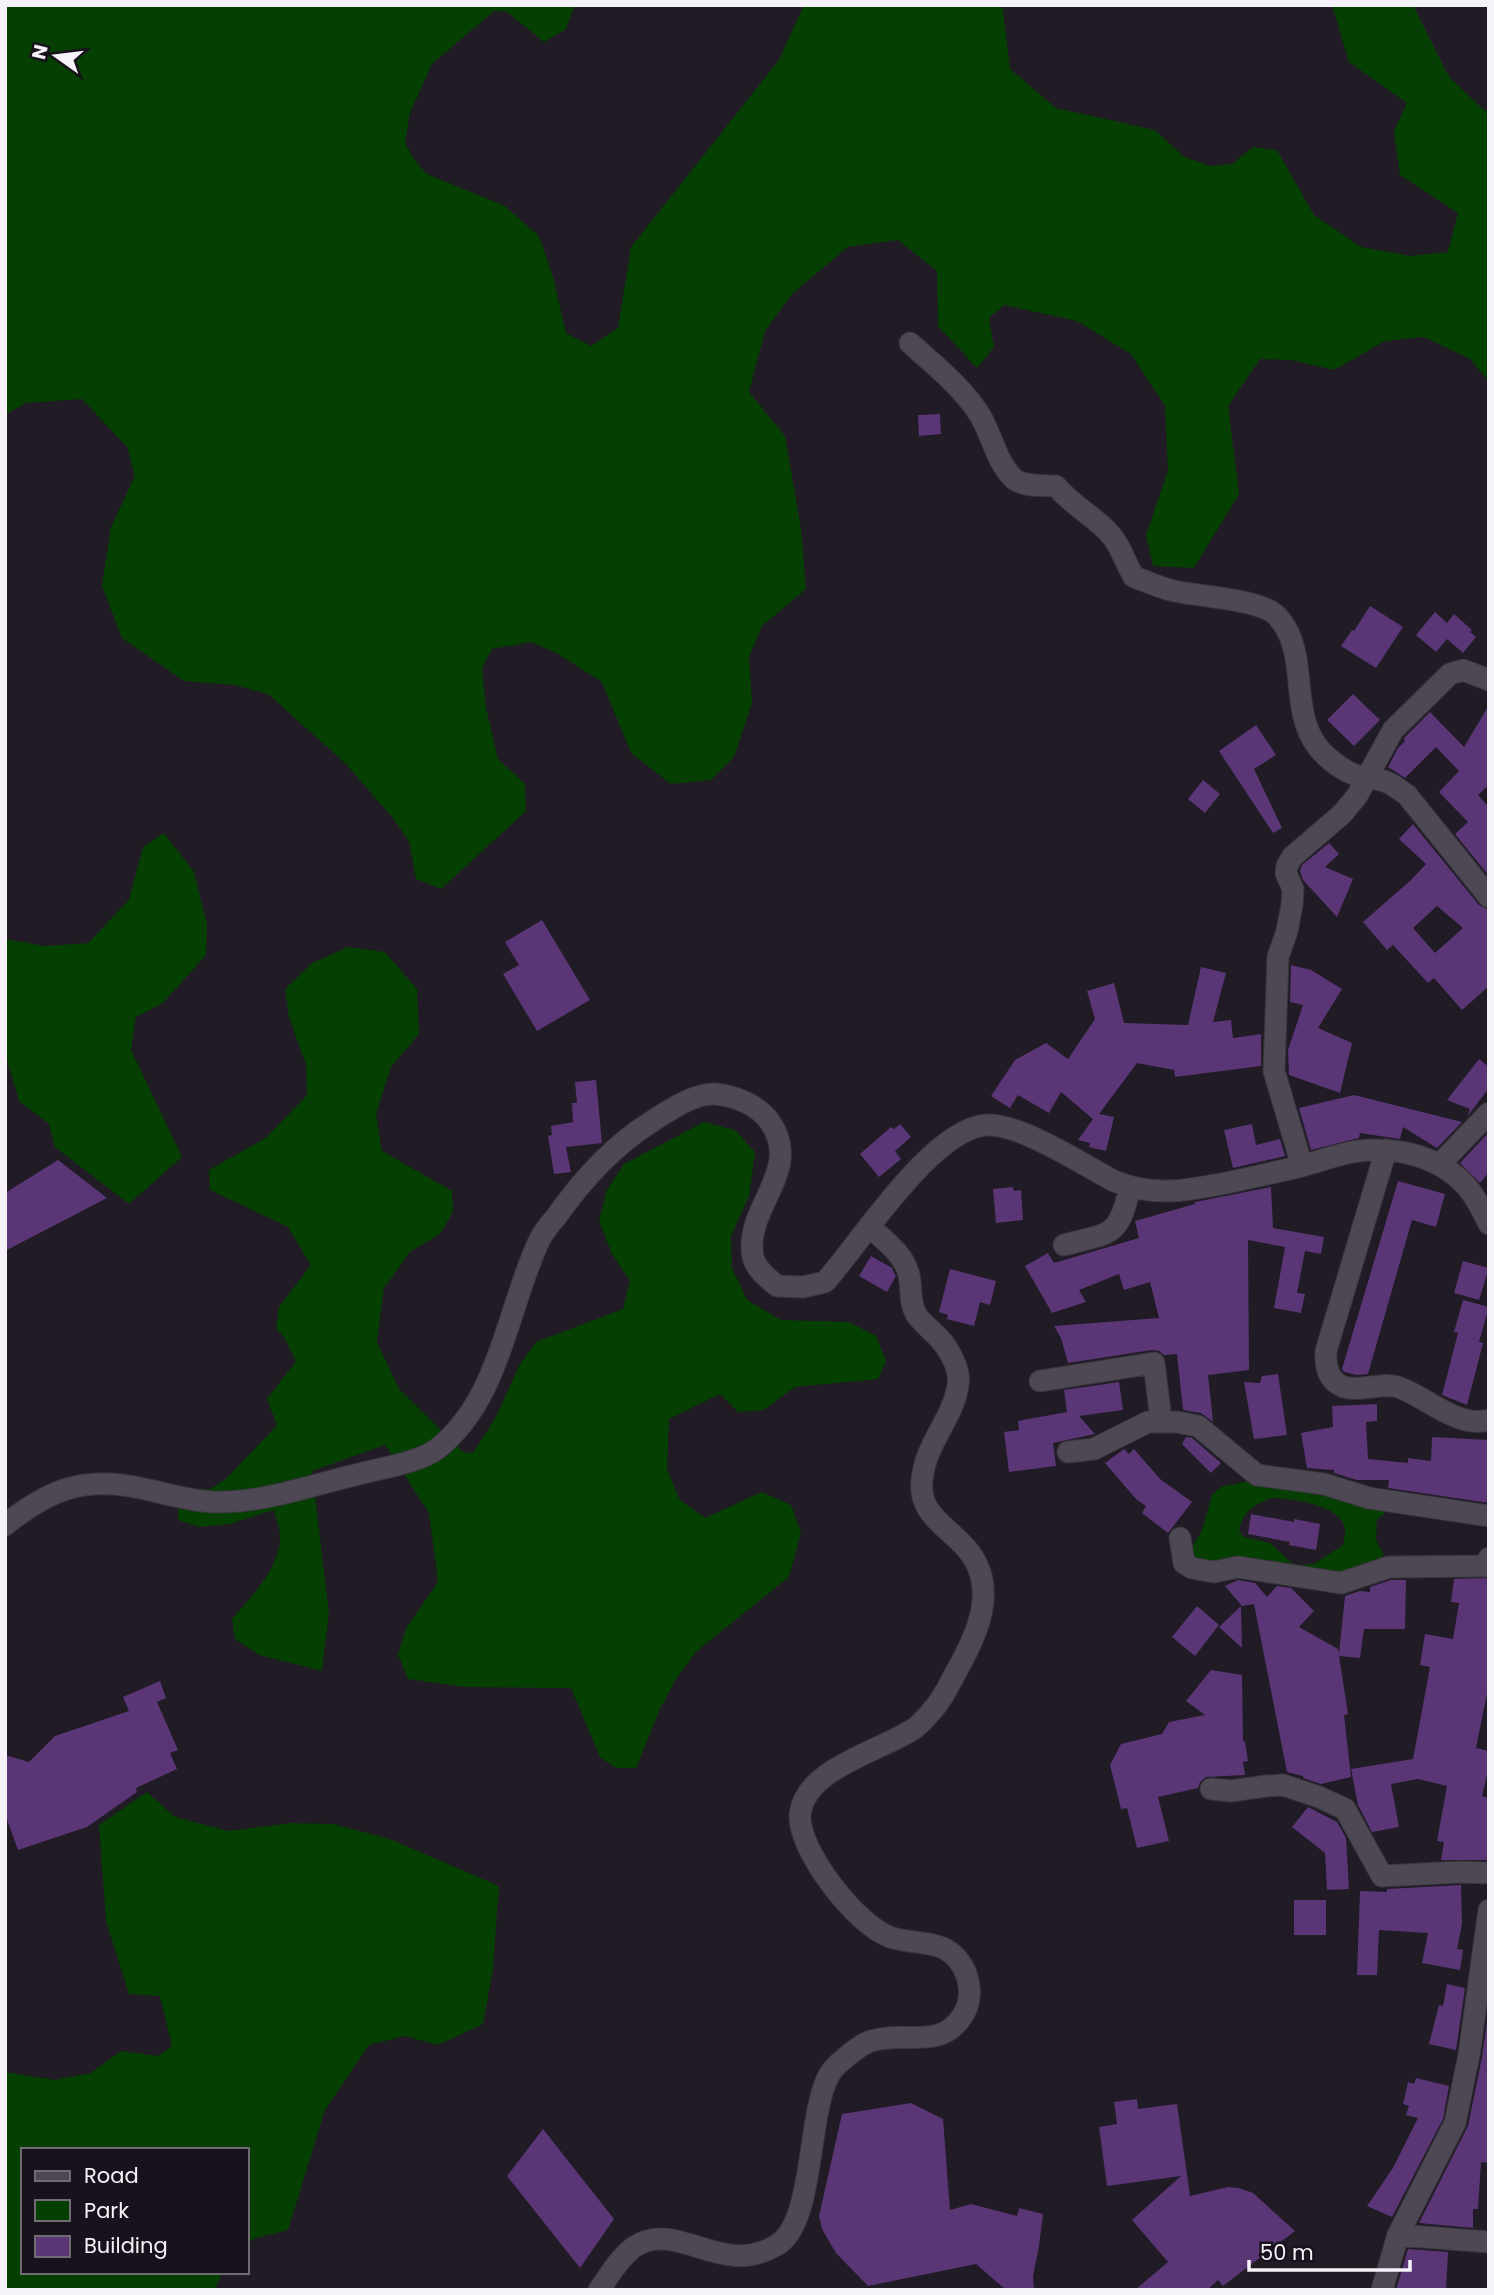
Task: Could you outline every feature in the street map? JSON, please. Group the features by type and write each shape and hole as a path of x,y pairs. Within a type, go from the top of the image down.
{"street":[{"path":"910,343 972,405 1005,467 1015,480 1031,485 1056,486 1067,500 1116,541 1134,577 1201,597 1237,600 1278,615 1293,644 1302,714 1308,733 1323,753 1342,769 1354,775 1369,776 1389,783 1407,795 1489,897"},
{"path":"1302,1166 1273,1071 1278,957 1287,931 1293,889 1286,873 1287,866 1292,857 1342,814 1357,796 1393,730 1450,674 1463,670 1489,680"},
{"path":"5,1525 22,1512 67,1488 100,1482 213,1502 245,1501 400,1464 435,1450 463,1423 483,1391 540,1239 575,1190 626,1138 680,1104 712,1094 742,1100 764,1113 777,1133 781,1160 772,1189 755,1222 751,1251 757,1268 777,1286 803,1287 825,1282 910,1177 965,1130 988,1125 1018,1131 1130,1187 1169,1192 1302,1166 1357,1151 1386,1150 1413,1154 1440,1164 1467,1187 1489,1224"},
{"path":"1440,1164 1489,1113"},
{"path":"1386,1150 1326,1351 1325,1366 1332,1380 1345,1387 1396,1386 1466,1421 1481,1423 1489,1420"},
{"path":"1064,1245 1107,1233 1119,1224 1130,1187"},
{"path":"600,2290 633,2248 655,2238 678,2240 702,2250 733,2257 759,2253 782,2242 797,2220 821,2099 830,2073 849,2054 870,2042 899,2037 933,2038 953,2030 967,2010 970,1982 962,1963 944,1948 888,1936 861,1920 838,1896 805,1840 800,1816 806,1794 823,1777 916,1727 931,1712 938,1704 982,1619 984,1596 979,1572 968,1550 946,1531 926,1508 921,1484 926,1457 956,1396 959,1376 941,1339 914,1311 909,1275 903,1261 870,1227"},
{"path":"1040,1381 1154,1363 1161,1420"},
{"path":"1068,1452 1094,1449 1148,1422 1161,1420 1198,1426 1257,1475 1324,1484 1369,1497 1489,1516"},
{"path":"1180,1538 1184,1563 1192,1568 1214,1572 1238,1567 1341,1583 1389,1567 1485,1566 1489,1558"},
{"path":"1211,1789 1231,1791 1283,1785 1345,1809 1382,1876 1489,1873"},
{"path":"1382,2290 1398,2235 1455,2123 1469,2054 1489,1910"},
{"path":"1398,2235 1489,2242"}],"green space":[{"path":"5,5 575,5 566,29 544,42 507,12 494,11 432,64 410,113 405,143 427,174 505,206 539,236 553,277 566,333 591,346 618,328 631,247 779,60 804,5 998,5 1003,9 1010,69 1056,108 1155,130 1184,157 1211,166 1232,164 1253,147 1277,150 1314,215 1361,247 1411,256 1448,252 1458,213 1400,175 1394,131 1407,103 1349,62 1332,5 1413,5 1449,77 1485,111 1489,110 1489,382 1470,359 1424,337 1385,341 1334,370 1291,360 1260,359 1228,406 1239,494 1194,568 1153,566 1146,535 1168,471 1165,406 1131,354 1077,321 1004,305 989,318 994,347 977,368 938,326 937,271 898,240 848,247 793,293 765,331 749,392 785,436 801,529 806,589 762,626 749,657 752,703 734,757 711,780 671,784 631,753 602,682 558,654 531,642 492,649 482,668 486,708 498,759 525,784 526,811 441,889 416,879 409,841 391,816 345,763 268,694 234,685 184,681 122,638 102,586 111,527 135,476 127,447 82,399 26,403 5,415"},
{"path":"164,833 194,872 207,925 206,955 163,1003 136,1017 131,1050 182,1157 129,1204 55,1147 49,1124 19,1101 5,1053 5,939 45,946 88,943 129,900 143,847"},
{"path":"348,947 385,952 417,989 419,1034 391,1067 376,1114 382,1151 452,1191 453,1212 440,1234 410,1252 384,1288 377,1342 399,1389 463,1452 473,1453 496,1417 520,1364 536,1342 623,1309 630,1281 612,1254 599,1221 607,1190 624,1164 704,1122 735,1130 755,1152 749,1196 731,1236 732,1268 747,1300 781,1320 849,1322 876,1336 886,1361 878,1379 795,1387 764,1410 738,1412 720,1394 669,1419 667,1470 680,1500 705,1518 762,1492 791,1505 801,1532 789,1577 697,1651 676,1679 660,1709 636,1768 616,1768 600,1757 571,1688 464,1687 408,1679 398,1655 406,1628 438,1582 429,1513 385,1445 312,1471 329,1613 322,1671 259,1655 235,1639 232,1619 256,1591 275,1560 280,1535 274,1510 229,1524 199,1527 178,1520 180,1489 211,1489 228,1477 277,1425 267,1399 296,1361 284,1337 276,1328 279,1307 311,1265 288,1227 210,1190 209,1170 266,1138 307,1095 306,1065 289,1017 285,989 312,963"},
{"path":"1252,1480 1384,1506 1384,1514 1377,1520 1376,1540 1384,1555 1374,1565 1343,1578 1193,1558 1192,1547 1202,1530 1212,1495 1221,1487","holes":["1271,1498 1311,1503 1338,1516 1345,1528 1343,1545 1314,1564 1294,1565 1270,1543 1244,1537 1239,1531 1246,1514"]},
{"path":"147,1792 175,1817 229,1831 291,1823 333,1824 390,1839 499,1886 493,1969 483,2024 438,2045 405,2036 369,2045 325,2110 288,2230 248,2242 248,2148 21,2148 21,2274 221,2274 215,2290 5,2290 5,2072 55,2080 91,2073 121,2051 158,2056 172,2046 160,1996 129,1994 106,1921 99,1825"}],"building":[{"path":"940,414 941,434 919,436 918,415"},
{"path":"1370,606 1403,627 1376,668 1341,646"},
{"path":"1435,612 1447,623 1454,614 1472,630 1470,632 1476,637 1463,653 1447,639 1436,652 1416,635"},
{"path":"1353,694 1380,720 1354,746 1327,720"},
{"path":"1489,705 1489,785 1478,795 1489,807 1489,876 1455,834 1468,822 1439,792 1459,771 1436,747 1405,778 1388,767 1405,741 1404,738 1430,712 1464,747"},
{"path":"1256,725 1276,755 1254,769 1282,828 1273,833 1219,751"},
{"path":"1203,780 1220,794 1205,813 1188,799"},
{"path":"1413,824 1479,905 1489,910 1489,986 1462,1010 1434,978 1428,983 1393,945 1387,950 1363,922 1426,864 1399,839","holes":["1437,906 1463,928 1435,953 1413,928"]},
{"path":"1329,843 1339,854 1325,867 1353,879 1337,917 1303,880 1300,871 1302,865"},
{"path":"542,920 590,1000 537,1031 503,974 519,965 505,942"},
{"path":"1291,965 1311,970 1342,989 1318,1028 1352,1043 1340,1093 1289,1075 1288,1050 1303,1005 1290,1002"},
{"path":"1201,967 1226,973 1213,1022 1231,1020 1233,1038 1261,1034 1261,1066 1175,1077 1174,1070 1137,1063 1099,1114 1114,1117 1106,1151 1089,1147 1090,1143 1078,1140 1093,1119 1061,1092 1049,1113 1018,1095 1010,1108 991,1096 1015,1060 1046,1043 1068,1059 1095,1019 1087,991 1114,983 1124,1023 1188,1025"},
{"path":"1479,1059 1489,1067 1489,1088 1467,1117 1470,1109 1447,1100"},
{"path":"596,1080 602,1143 566,1147 571,1172 554,1174 548,1136 552,1135 551,1126 573,1122 572,1103 577,1103 575,1082"},
{"path":"1354,1095 1462,1122 1437,1148 1403,1127 1400,1139 1360,1133 1359,1138 1311,1150 1299,1108"},
{"path":"900,1124 911,1137 895,1151 901,1159 879,1177 860,1154 891,1127 894,1129"},
{"path":"1252,1124 1256,1145 1280,1139 1285,1156 1233,1168 1224,1130"},
{"path":"1489,1132 1489,1172 1480,1183 1460,1163"},
{"path":"58,1160 107,1198 5,1251 5,1193"},
{"path":"1398,1181 1445,1194 1436,1227 1412,1220 1368,1374 1344,1372 1342,1369"},
{"path":"1013,1187 1014,1191 1021,1190 1023,1220 996,1223 993,1189"},
{"path":"1271,1187 1273,1228 1324,1237 1321,1254 1305,1251 1297,1293 1305,1294 1301,1313 1274,1308 1285,1247 1248,1240 1249,1370 1208,1375 1213,1422 1201,1413 1183,1410 1177,1354 1164,1355 1152,1350 1068,1363 1061,1338 1054,1326 1159,1318 1150,1282 1124,1290 1119,1274 1079,1290 1086,1302 1052,1313 1025,1266 1048,1253 1054,1263 1139,1238 1135,1221 1195,1202"},
{"path":"871,1256 892,1268 896,1276 887,1292 859,1276"},
{"path":"1463,1261 1489,1268 1479,1300 1454,1293"},
{"path":"950,1269 996,1281 990,1305 980,1302 974,1326 947,1319 948,1315 939,1312"},
{"path":"1463,1300 1489,1307 1467,1405 1442,1395 1458,1333 1454,1332"},
{"path":"1278,1374 1287,1435 1254,1439 1244,1382 1260,1383 1262,1376"},
{"path":"1119,1382 1123,1410 1079,1416 1095,1434 1053,1443 1056,1466 1009,1472 1004,1432 1019,1430 1018,1421 1067,1412 1064,1390"},
{"path":"1377,1404 1377,1421 1366,1422 1368,1459 1408,1463 1408,1458 1431,1461 1432,1437 1489,1440 1489,1503 1388,1488 1389,1480 1357,1480 1334,1473 1334,1470 1307,1468 1301,1433 1333,1427 1332,1406"},
{"path":"1186,1437 1192,1438 1221,1463 1211,1473 1182,1444"},
{"path":"1124,1449 1129,1454 1134,1449 1160,1479 1192,1502 1168,1533 1142,1513 1146,1506 1136,1499 1105,1463"},
{"path":"1251,1514 1320,1524 1316,1550 1248,1534"},
{"path":"1489,1578 1489,1684 1476,1748 1489,1751 1489,1766 1482,1796 1489,1798 1489,1860 1441,1860 1444,1842 1437,1841 1447,1786 1418,1779 1391,1784 1399,1827 1372,1832 1358,1805 1351,1769 1413,1759 1430,1667 1420,1665 1425,1634 1453,1639 1459,1603 1451,1602 1454,1579"},
{"path":"1238,1580 1255,1583 1267,1597 1277,1586 1291,1588 1314,1611 1299,1627 1338,1649 1339,1654 1345,1596 1360,1591 1370,1592 1370,1587 1391,1580 1406,1580 1405,1629 1364,1629 1360,1658 1339,1656 1348,1714 1344,1715 1351,1777 1321,1784 1287,1772 1254,1604 1242,1606 1225,1586"},
{"path":"1197,1606 1219,1625 1195,1656 1172,1637"},
{"path":"1241,1606 1242,1648 1219,1627"},
{"path":"1211,1670 1242,1675 1243,1742 1245,1741 1248,1761 1243,1762 1245,1775 1206,1777 1198,1788 1158,1797 1169,1841 1137,1848 1127,1808 1121,1809 1110,1765 1121,1744 1162,1734 1169,1722 1205,1715 1186,1701"},
{"path":"160,1681 166,1698 157,1702 178,1750 170,1753 177,1769 136,1788 137,1792 87,1827 18,1850 5,1814 5,1755 29,1762 55,1736 129,1711 123,1697"},
{"path":"1308,1807 1337,1822 1346,1838 1349,1889 1327,1890 1325,1853 1292,1827"},
{"path":"1461,1885 1462,1924 1457,1949 1463,1950 1460,1970 1422,1963 1428,1933 1379,1930 1377,1975 1357,1975 1360,1891 1387,1892 1387,1889"},
{"path":"1294,1900 1326,1900 1326,1935 1294,1935"},
{"path":"1447,1984 1465,1988 1456,2050 1429,2044 1439,2005 1443,2006"},
{"path":"1489,2008 1489,2163 1481,2162 1478,2209 1473,2209 1473,2228 1419,2223 1468,2126"},
{"path":"1416,2078 1449,2086 1443,2119 1392,2217 1367,2206 1393,2168 1418,2118 1406,2115 1409,2106 1403,2104 1408,2082 1414,2084"},
{"path":"1137,2099 1138,2109 1177,2104 1190,2196 1228,2187 1239,2188 1253,2193 1295,2231 1223,2286 1218,2280 1207,2290 1135,2290 1168,2262 1132,2220 1181,2176 1107,2186 1099,2127 1117,2124 1114,2102"},
{"path":"911,2103 943,2119 950,2210 971,2204 1017,2216 1019,2208 1043,2214 1033,2276 1034,2290 1006,2290 976,2264 868,2286 836,2253 822,2229 819,2216 842,2114"},
{"path":"543,2129 614,2219 580,2268 507,2176"},
{"path":"1408,2249 1448,2252 1446,2290 1396,2290"}]}
